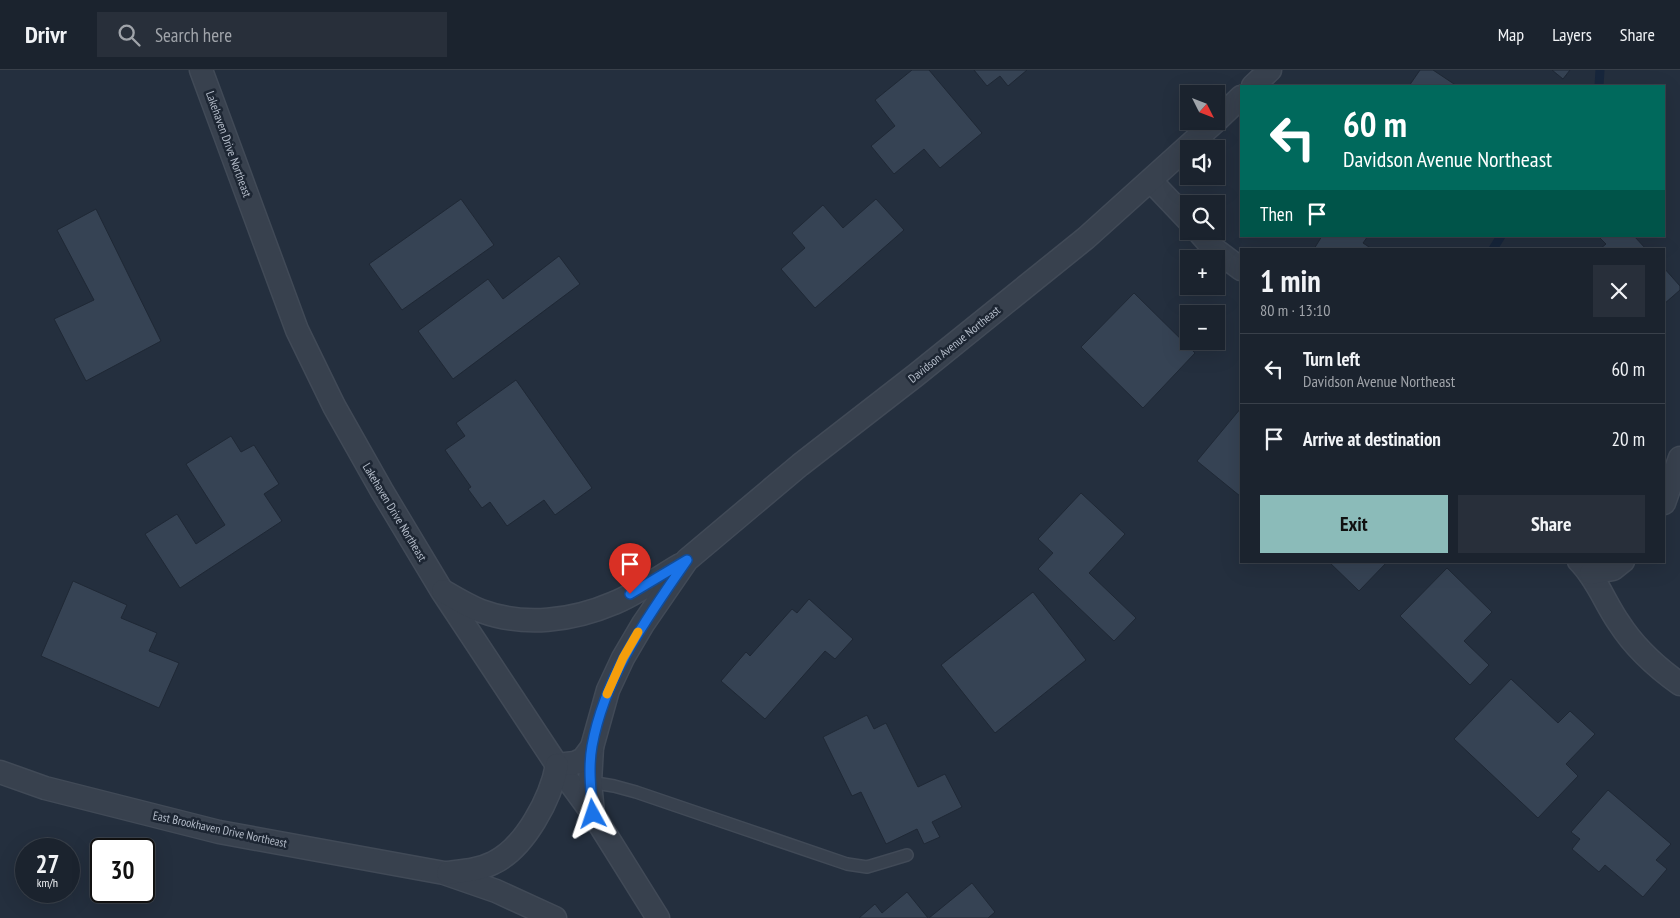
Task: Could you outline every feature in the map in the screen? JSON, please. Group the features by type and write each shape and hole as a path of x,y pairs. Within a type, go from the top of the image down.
{"street":[{"name":"Lakehaven Drive Northeast","path":"201,70 297,330 334,406 377,483 442,591 557,765 593,814 658,918"},
{"path":"1254,85 1270,70"},
{"name":"Davidson Avenue Northeast","path":"1225,112 1240,98"},
{"name":"Davidson Avenue Northeast","path":"442,591 480,610 503,617 549,620 582,614 615,603 687,560 800,465 916,376 1086,238 1206,130"},
{"path":"1150,181 1180,213"},
{"path":"1206,240 1240,269"},
{"path":"1665,500 1680,458"},
{"name":"Davidson Avenue Northeast","path":"593,814 590,782 592,747 608,690 623,658 643,624 687,560"},
{"path":"1585,567 1614,569 1621,563"},
{"path":"1585,567 1619,624 1638,649 1661,671 1680,684"},
{"path":"557,765 575,763 592,747"},
{"name":"East Brookhaven Drive Northeast","path":"444,873 473,871 495,863 511,850 523,837 550,793 557,765"},
{"name":"East Brookhaven Drive Northeast","path":"0,772 46,788 219,832 444,873 496,891 555,918"}],"lane":[{"path":"590,782 636,792 847,864 867,867 907,855"}],"building":[{"path":"912,70 929,70 982,133 940,168 924,149 894,174 871,146 895,126 875,100"},
{"path":"974,70 1027,70 1008,86 1000,76 987,86"},
{"path":"1420,70 1433,70 1456,85 1410,85"},
{"path":"1552,70 1570,70 1563,79"},
{"path":"461,199 494,245 402,310 369,264"},
{"path":"876,199 904,230 815,308 781,269 805,248 792,233 823,205 843,228"},
{"path":"96,209 161,341 86,381 54,319 94,300 57,230"},
{"path":"1321,237 1367,237 1363,243 1370,248 1315,248"},
{"path":"1599,237 1635,237 1645,248 1601,248 1606,244"},
{"path":"559,256 580,284 453,379 418,331 488,279 503,299"},
{"path":"1665,269 1680,286 1680,290 1665,303"},
{"path":"1134,293 1180,338 1180,350 1192,350 1195,353 1143,408 1081,347"},
{"path":"516,380 592,488 555,515 544,500 507,526 490,502 482,508 468,489 471,487 445,450 465,436 456,423"},
{"path":"1240,409 1240,496 1197,461"},
{"path":"231,436 241,452 254,445 279,484 264,494 282,521 180,588 145,534 177,514 196,544 225,525 186,464"},
{"path":"1081,493 1125,534 1089,573 1136,618 1114,641 1038,569 1053,553 1038,539"},
{"path":"1330,563 1386,563 1359,591"},
{"path":"1447,568 1492,612 1464,641 1489,665 1470,685 1400,616"},
{"path":"73,581 127,605 121,618 157,633 149,651 179,663 159,708 41,656"},
{"path":"1033,592 1086,660 995,733 941,665"},
{"path":"809,599 853,639 835,659 825,651 765,719 721,681 746,652 750,656 792,609 797,613"},
{"path":"1511,679 1558,723 1570,711 1595,734 1566,764 1578,776 1538,818 1454,739"},
{"path":"867,715 874,729 886,723 918,787 945,774 962,807 932,822 940,837 924,844 917,829 886,844 861,792 852,796 823,737"},
{"path":"1608,790 1671,844 1656,860 1667,869 1643,897 1605,865 1599,872 1572,849 1580,839 1571,832"},
{"path":"972,883 995,912 988,918 929,918"},
{"path":"907,892 928,918 859,918 875,904 882,913"}],"waterway":[{"path":"1599,85 1600,70"},
{"path":"1494,248 1500,237"}],"slow traffic":[{"path":"607,694 623,658 638,632"}],"route":[{"path":"593,814 590,782 592,747 608,690 623,658 643,624 687,560 630,594"}]}
